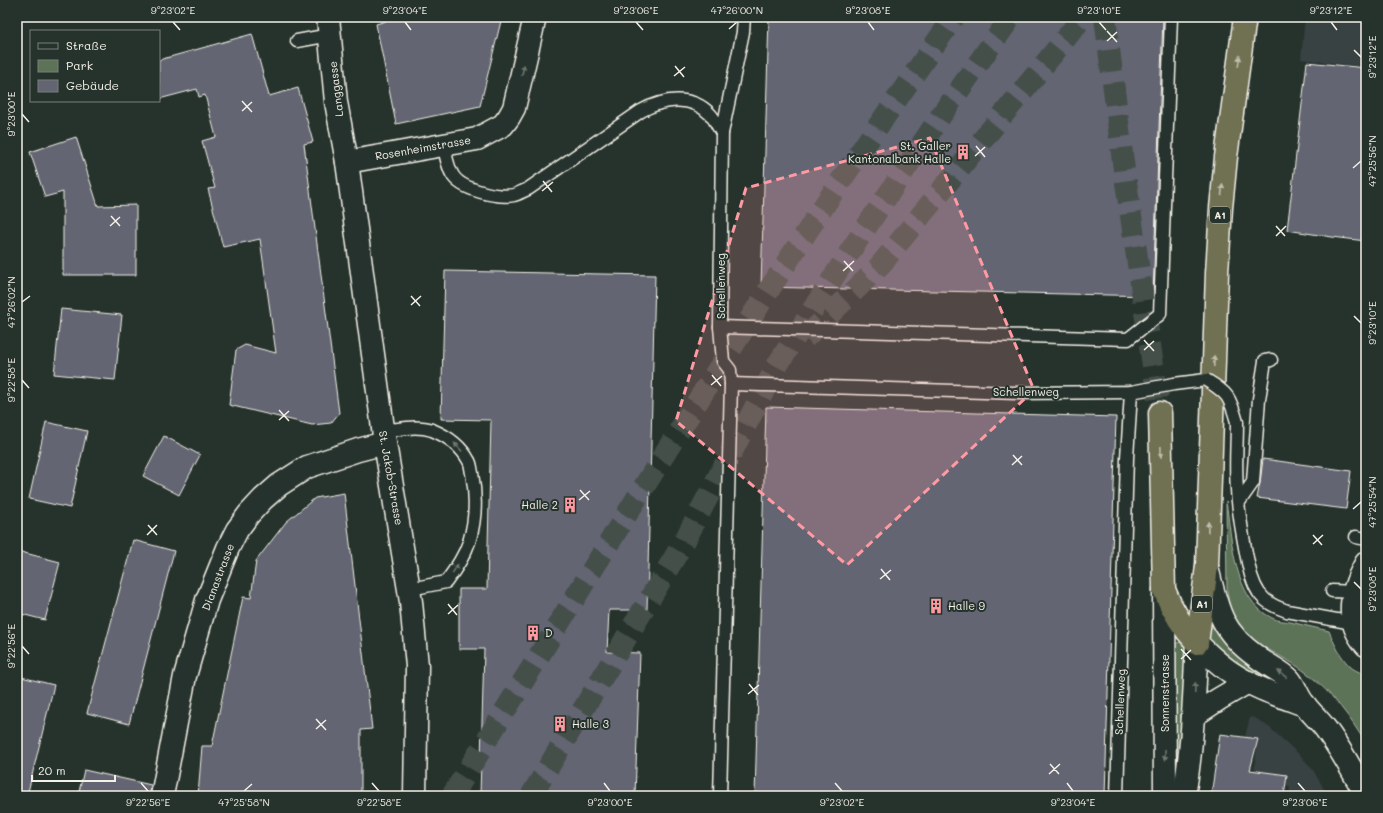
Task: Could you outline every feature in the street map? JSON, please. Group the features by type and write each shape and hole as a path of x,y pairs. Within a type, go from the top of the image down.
{"highway":[{"name":"A1","path":"1197,643 1207,566 1217,273 1221,208 1226,150 1245,17"},
{"name":"A1","path":"1160,413 1164,590 1172,610 1197,643"}],"main road":[{"name":"Rosenheimstrasse","path":"347,162 477,139 503,125 514,108 535,17"},
{"name":"Langgasse","path":"329,26 336,102 347,162"},
{"name":"St. Jakob-Strasse","path":"347,162 384,437 410,589 417,666 415,796"},
{"name":"Dianastrasse","path":"162,796 184,676 207,600 228,548 238,530 249,514 263,499 279,485 307,467 358,450 384,437"},
{"path":"1366,563 1351,602 1353,623 1356,631 1366,645"},
{"path":"1207,566 1218,609 1227,629 1239,644 1289,680 1305,705 1325,727 1366,795"},
{"name":"Sonnenstrasse","path":"1164,590 1165,796"},
{"path":"1197,643 1211,657 1231,673 1270,693 1305,705"},
{"path":"1184,796 1188,774 1193,716 1197,643"},
{"path":"1193,716 1248,682"}],"lane":[{"name":"Schellenweg","path":"744,17 743,32 722,133 720,327 723,361 730,370 731,384 1016,393 1131,392 1206,380 1222,389 1232,401 1237,422 1237,489 1245,545 1254,586 1268,602 1282,609 1353,623"},
{"path":"720,327 1128,339 1160,314 1171,17"},
{"path":"297,42 329,26"},
{"path":"443,144 452,175 461,183 479,191 491,194 514,195 528,189 653,104 679,100 695,104 711,114 722,133"},
{"path":"1239,502 1253,482 1259,399 1265,361 1271,360"},
{"path":"720,796 731,384"},
{"name":"Schellenweg","path":"1117,796 1127,458 1131,392"},
{"path":"384,437 409,428 431,429 448,438 458,446 470,462 474,484 474,522 469,543 456,569 446,582 410,589"},
{"path":"1332,590 1354,592"}],"highlighted area":[{"path":"930,138 1034,390 847,565 676,421 746,188"}],"shaded area":[{"path":"1305,17 1366,17 1366,67 1301,59"},
{"path":"1250,717 1255,718 1270,728 1301,756 1313,770 1328,796 1289,796 1290,786 1253,781 1258,738 1245,737"}],"green space":[{"path":"1226,501 1237,567 1242,583 1249,597 1259,609 1274,619 1329,631 1344,660 1352,668 1366,675 1366,744 1340,706 1317,681 1295,665 1257,642 1246,634 1237,623 1231,609 1227,591"},
{"path":"1213,627 1219,637 1232,651 1245,662 1271,677 1269,680 1238,663 1209,639 1209,628"},
{"path":"1181,642 1188,650 1179,768 1175,768 1173,644"}],"building":[{"path":"386,17 502,17 480,106 396,124 376,24 386,21"},
{"name":"St. Galler Kantonalbank Halle","path":"769,17 1163,17 1153,296 761,287"},
{"path":"252,34 269,96 298,88 313,142 304,144 339,413 331,423 312,425 229,405 236,350 245,345 276,353 260,239 223,247 208,189 215,188 202,141 216,137 205,95 199,97 197,89 160,99 160,60"},
{"path":"1307,62 1366,68 1366,241 1287,230"},
{"path":"76,137 98,206 136,205 136,275 63,275 63,192 45,197 30,152"},
{"name":"Halle 2","path":"445,271 655,275 647,610 609,610 607,652 640,653 635,796 480,796 484,649 459,649 459,589 487,589 491,420 441,419"},
{"path":"61,309 122,315 115,380 54,374"},
{"name":"Halle 9","path":"766,407 1116,417 1105,796 755,796"},
{"path":"46,422 87,431 70,508 29,499"},
{"path":"164,436 200,455 179,495 143,476"},
{"path":"1263,459 1351,471 1346,509 1257,498"},
{"path":"344,493 372,729 361,730 361,796 198,796 202,746 212,746 243,597 251,598 256,561 286,522 315,498"},
{"path":"133,540 174,551 129,724 87,713"},
{"path":"17,551 60,562 45,620 17,613"},
{"path":"17,676 54,685 27,796 17,796"},
{"path":"1220,734 1258,739 1250,770 1287,775 1284,796 1211,796"},
{"path":"84,770 151,785 150,796 78,796"}],"tunnel":[{"path":"452,796 720,366 812,224 954,17"},
{"path":"531,796 685,540 778,364 849,253 940,117 1011,17"},
{"path":"805,338 878,268 1083,17"},
{"path":"1105,17 1123,162 1160,413"}],"place":[{"name":"St. Galler Kantonalbank Halle","path":"963,152"},
{"name":"Halle 2","path":"570,505"},
{"name":"Halle 9","path":"936,606"},
{"name":"D","path":"533,633"},
{"name":"Halle 3","path":"560,724"}]}
